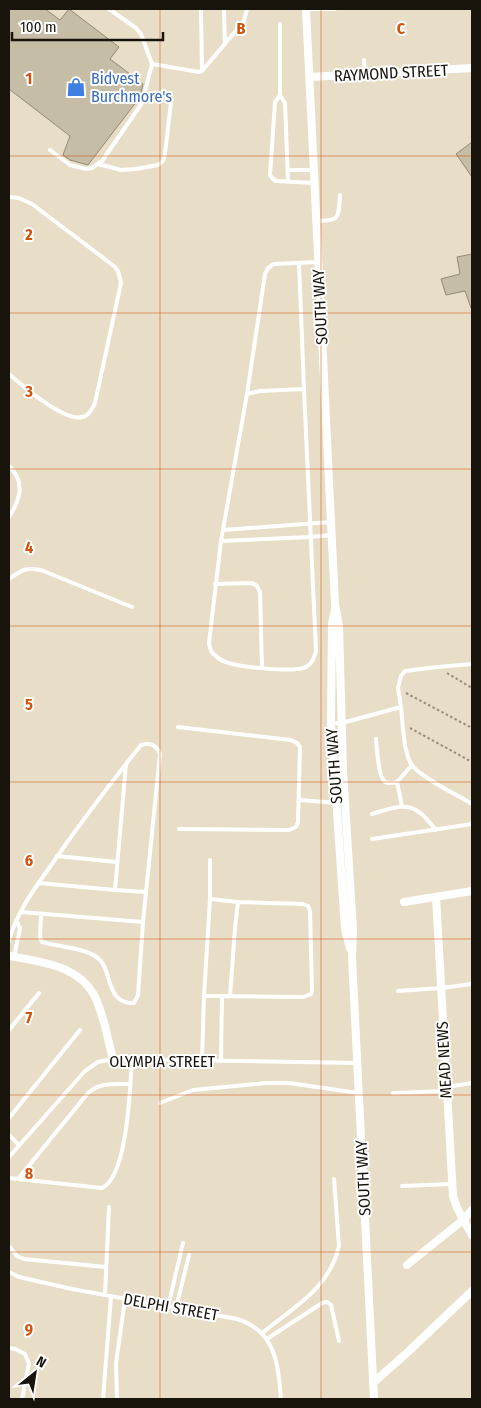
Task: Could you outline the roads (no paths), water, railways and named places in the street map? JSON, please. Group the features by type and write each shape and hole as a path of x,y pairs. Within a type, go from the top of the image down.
{"street":[{"name":"SOUTH WAY","path":"306,9 330,522 339,626 345,803 353,929 352,957 358,1093 374,1399"},
{"name":"RAYMOND STREET","path":"310,77 472,68"},
{"name":"SOUTH WAY","path":"336,604 332,624 331,723 345,929 352,957"},
{"path":"404,902 472,891"},
{"name":"MEAD NEWS","path":"436,897 452,1196 472,1235"},
{"path":"12,956 60,966 81,978 91,990 98,1004 113,1059"},
{"path":"407,1265 463,1220 472,1210"},
{"path":"373,1383 472,1291"}],"lane":[{"path":"50,150 70,165 78,168 92,168 112,148 142,103 152,64 141,34 136,28 109,9"},
{"path":"201,9 202,71"},
{"path":"224,9 225,44"},
{"path":"152,64 202,71 244,21 247,9"},
{"path":"306,9 334,9"},
{"path":"280,24 280,95 285,103 288,181"},
{"path":"364,60 365,75"},
{"path":"280,95 275,102 270,175 276,181 315,183"},
{"path":"98,164 121,170 158,165 163,161 171,102"},
{"path":"288,170 314,170"},
{"path":"316,221 332,221 336,218 339,213 340,195"},
{"path":"9,197 19,198 32,204 114,266 121,283 95,403 86,416 77,418 58,411 9,374"},
{"path":"299,263 316,651 314,658 307,666 299,670 262,668 226,662 215,656 211,651 209,643 221,541 265,274 268,268 274,264 318,262"},
{"path":"246,394 304,389"},
{"path":"9,466 15,472 20,488 19,499 9,517"},
{"path":"223,530 330,522"},
{"path":"221,541 310,538 332,535"},
{"path":"9,579 30,568 41,570 132,607"},
{"path":"215,584 252,583 258,586 260,592 262,668"},
{"path":"472,664 405,671 401,676 398,688 407,752 412,765 421,774 472,804"},
{"path":"331,723 342,723 401,707"},
{"path":"178,728 292,740 300,747 298,822 296,827 289,830 179,829"},
{"path":"376,739 380,775 383,781 388,783 397,782 412,765"},
{"path":"9,940 12,927 39,882 83,819 141,745 147,743 154,745 160,754 143,922 138,995 134,1003 120,1001 112,990 103,963 96,956 89,952 42,942 40,938 41,914"},
{"path":"115,890 126,764"},
{"path":"397,782 402,806"},
{"path":"299,800 345,803"},
{"path":"372,814 402,806 410,807 420,812 436,830"},
{"path":"372,839 472,824"},
{"path":"57,856 117,862"},
{"path":"202,1060 210,899 210,860"},
{"path":"39,882 146,892"},
{"path":"204,996 303,997 311,994 312,991 310,911 308,906 304,904 238,902 210,899"},
{"path":"230,996 238,902"},
{"path":"21,912 143,922"},
{"path":"12,956 20,928 16,920"},
{"path":"398,992 472,984"},
{"path":"9,1030 39,993"},
{"path":"221,1060 222,996"},
{"path":"9,1118 80,1030"},
{"name":"OLYMPIA STREET","path":"9,1157 85,1071 98,1062 113,1059 132,1059 357,1063"},
{"path":"9,1178 102,1188 107,1186 113,1177 124,1145 132,1059"},
{"path":"160,1103 193,1090 266,1084 289,1083 358,1093"},
{"path":"393,1093 446,1089 472,1083"},
{"path":"18,1180 88,1093 102,1085 130,1084"},
{"path":"9,1134 20,1145"},
{"path":"262,1333 305,1301 322,1283 337,1254 339,1246 334,1179"},
{"path":"402,1186 451,1184"},
{"path":"105,1295 109,1206"},
{"path":"168,1306 183,1243"},
{"path":"9,1246 17,1256 24,1259 106,1267"},
{"path":"176,1308 189,1255"},
{"name":"DELPHI STREET","path":"9,1272 19,1277 72,1289 246,1322 262,1333 275,1354 281,1399"},
{"path":"103,1399 111,1296"},
{"path":"117,1399 116,1363 125,1299"},
{"path":"267,1339 322,1303 327,1302 331,1305 339,1341"},
{"path":"9,1348 25,1354 29,1364 22,1399"}],"place":[{"name":"Bidvest Burchmore's","path":"76,87"}]}
